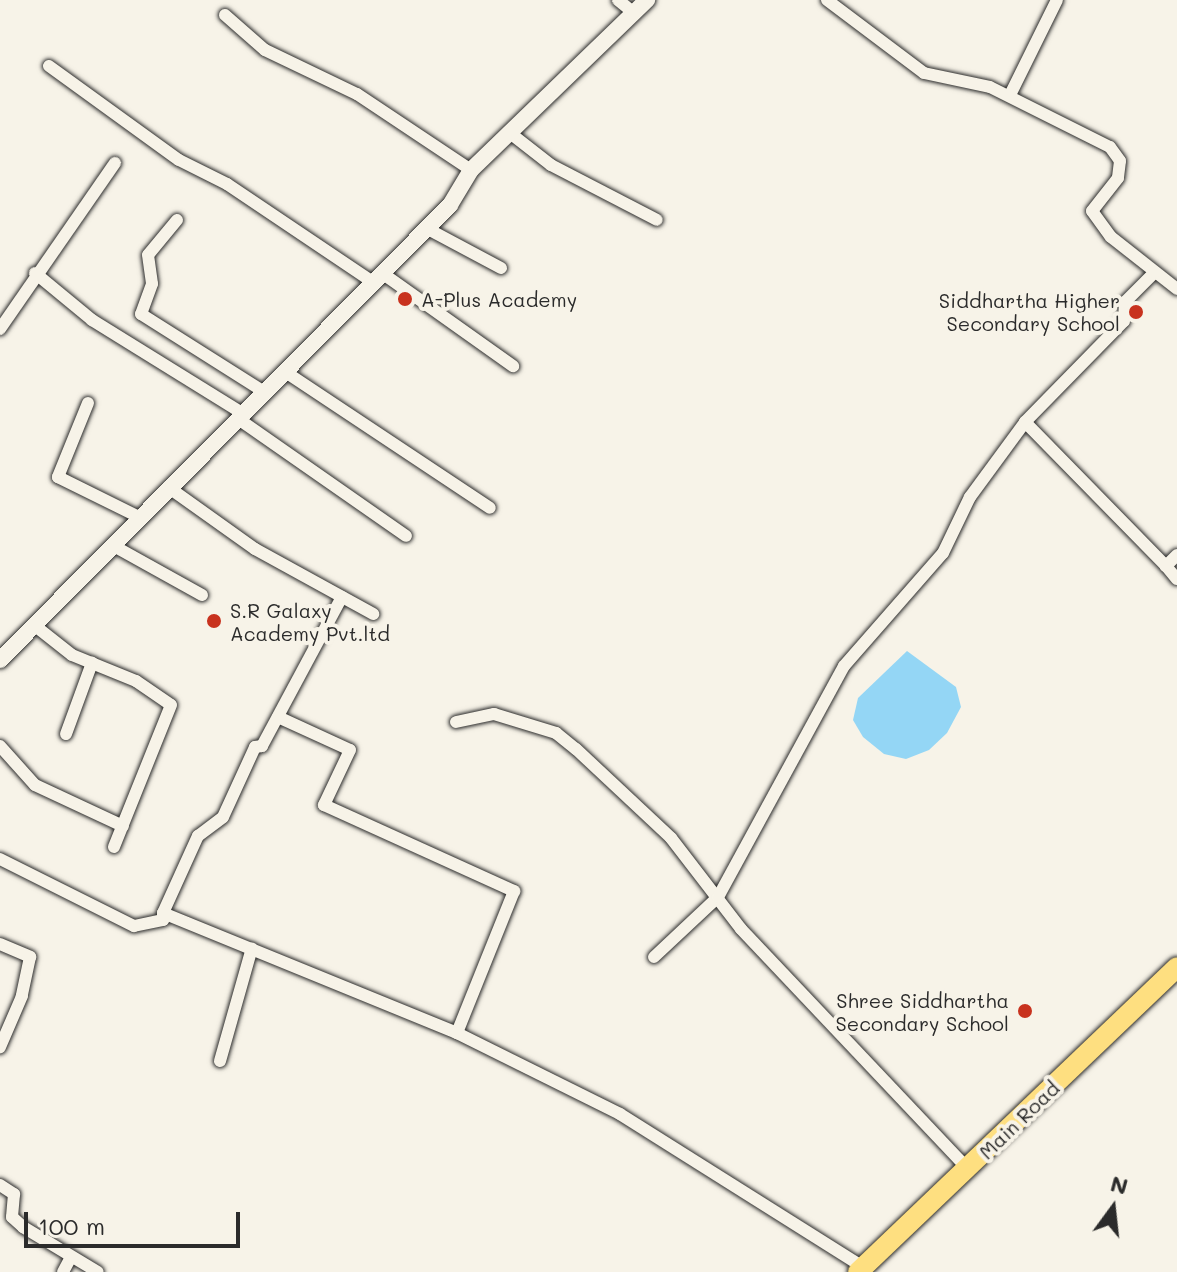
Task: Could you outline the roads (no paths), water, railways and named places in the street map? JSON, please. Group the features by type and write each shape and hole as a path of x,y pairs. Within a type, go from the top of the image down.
{"main road":[{"name":"Main Road","path":"861,1270 1177,967"}],"street":[{"path":"618,0 634,13"},
{"path":"0,660 450,205 471,170 647,0"},
{"path":"827,0 924,73 1010,95 1110,147 1120,161 1118,178 1092,211 1111,237 1177,289"},
{"path":"1010,95 1057,0"},
{"path":"225,15 265,50 357,94 471,170"},
{"path":"49,66 179,160 227,184 513,366"},
{"path":"510,133 551,165 657,220"},
{"path":"0,329 35,273 115,163"},
{"path":"177,220 148,255 152,284 141,314 263,391"},
{"path":"426,228 501,268"},
{"path":"654,957 718,897 844,666 943,553 970,497 1025,422 1124,321 1125,302 1155,272"},
{"path":"35,273 92,320 240,415 406,536"},
{"path":"284,371 490,508"},
{"path":"88,403 62,456 58,477 139,517"},
{"path":"1025,422 1177,579"},
{"path":"168,487 255,549 373,614"},
{"path":"112,545 202,595"},
{"path":"1166,566 1177,555"},
{"path":"0,859 134,926 163,920 163,913 198,836 223,817 255,747 262,746 342,597"},
{"path":"34,625 72,655 136,681 171,705 114,847"},
{"path":"66,734 92,663"},
{"path":"456,722 494,714 556,733 671,838 741,929 968,1169"},
{"path":"278,717 350,750 324,805 514,891 457,1033"},
{"path":"0,746 35,785 123,826"},
{"path":"163,913 457,1033 620,1114 861,1270"},
{"path":"0,944 30,957 22,996 0,1047"},
{"path":"220,1061 252,948"},
{"path":"0,1185 14,1194 12,1217 98,1272"},
{"path":"63,1272 71,1257"}],"water":[{"path":"907,651 956,687 961,707 947,733 929,750 906,759 884,754 863,737 853,720 858,698"}],"place":[{"name":"A-Plus Academy","path":"405,299"},
{"name":"Siddhartha Higher Secondary School","path":"1136,312"},
{"name":"S.R Galaxy Academy Pvt.ltd","path":"214,621"},
{"name":"Shree Siddhartha Secondary School","path":"1025,1011"}]}
